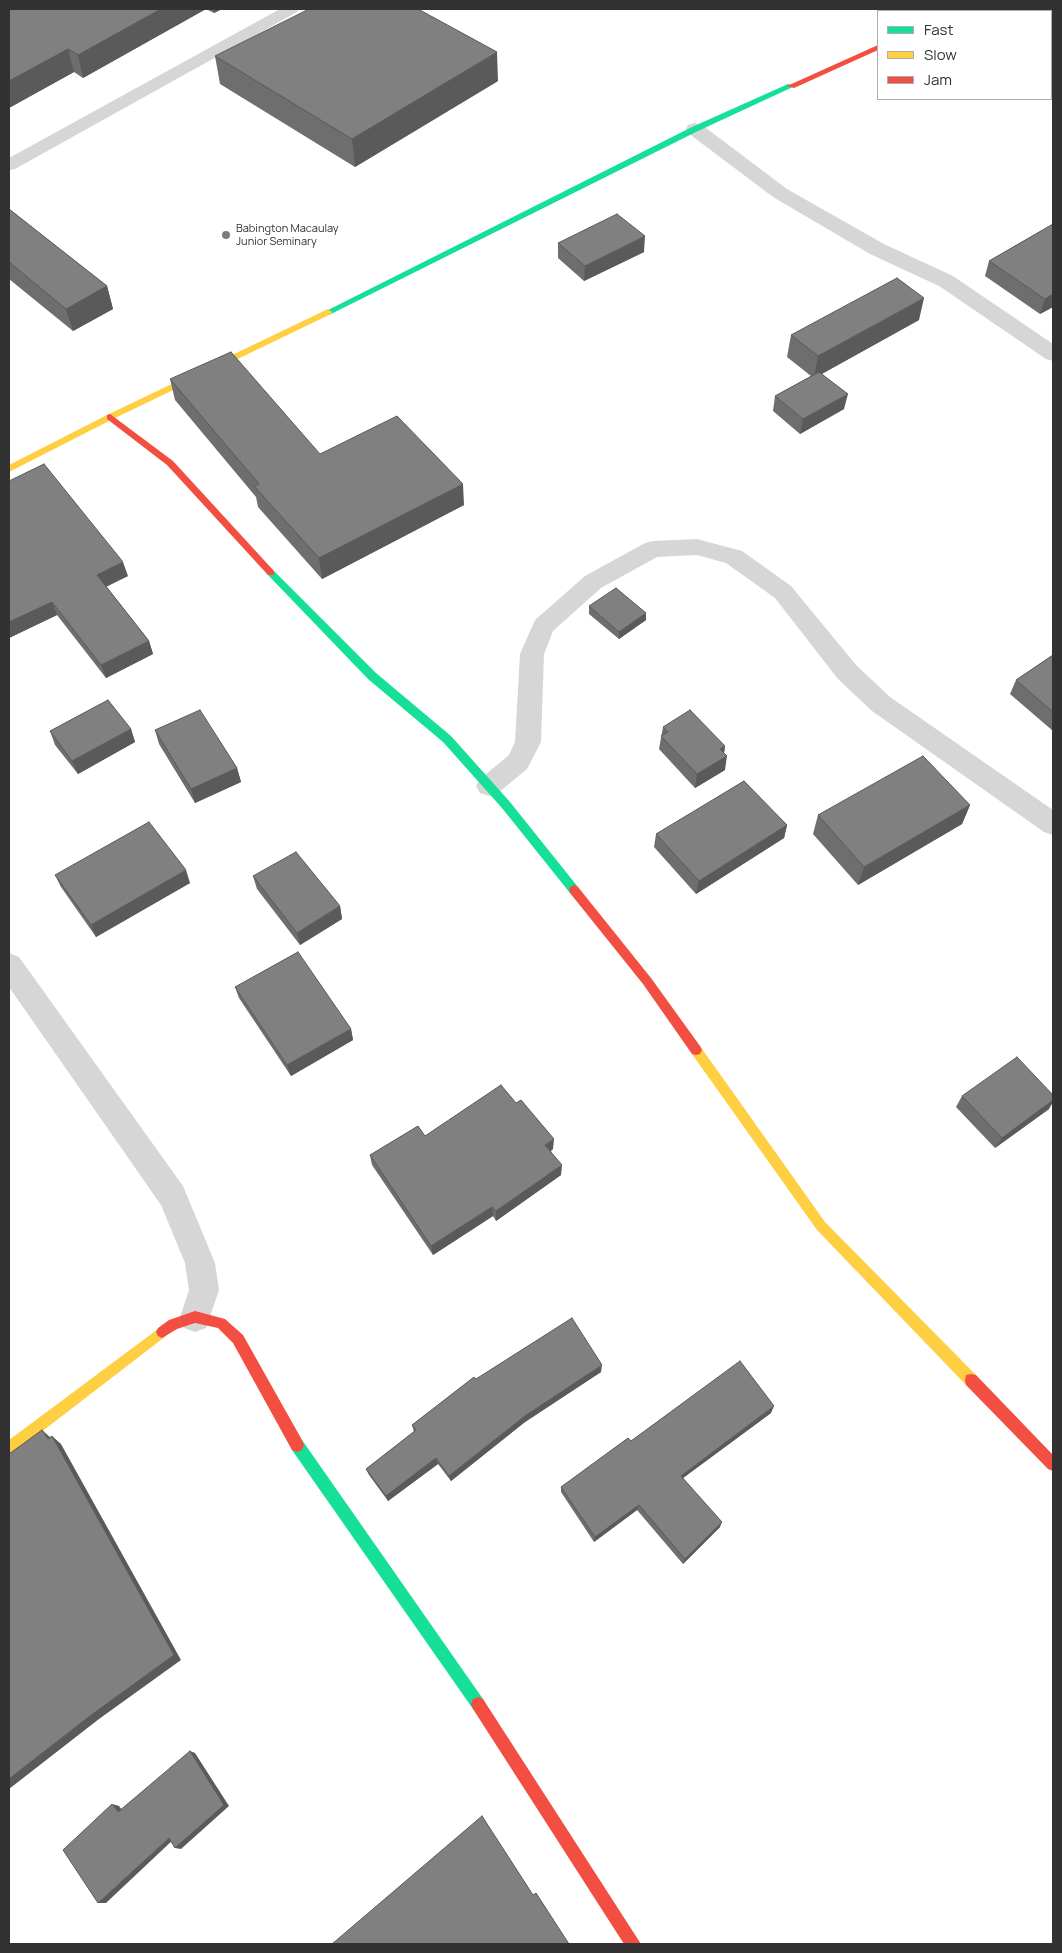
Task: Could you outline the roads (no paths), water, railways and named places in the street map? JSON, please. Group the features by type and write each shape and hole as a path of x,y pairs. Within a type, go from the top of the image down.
{"street":[{"path":"9,469 110,417 696,129 877,47"},
{"path":"696,129 780,193 877,249 946,281 1053,354"},
{"path":"110,417 170,463 303,607 372,676 448,738 647,981 821,1226 1053,1464"},
{"path":"489,786 518,762 528,742 532,654 543,626 593,582 653,549 697,547 734,557 783,592 847,672 881,704 1053,824"},
{"path":"9,965 172,1196 200,1263 204,1290 195,1317"},
{"path":"9,1448 173,1324 195,1317 221,1322 238,1339 300,1451 469,1691 633,1944"}],"lane":[{"path":"9,165 291,9"}],"place":[{"name":"Babington Macaulay Junior Seminary","path":"226,235"}]}
